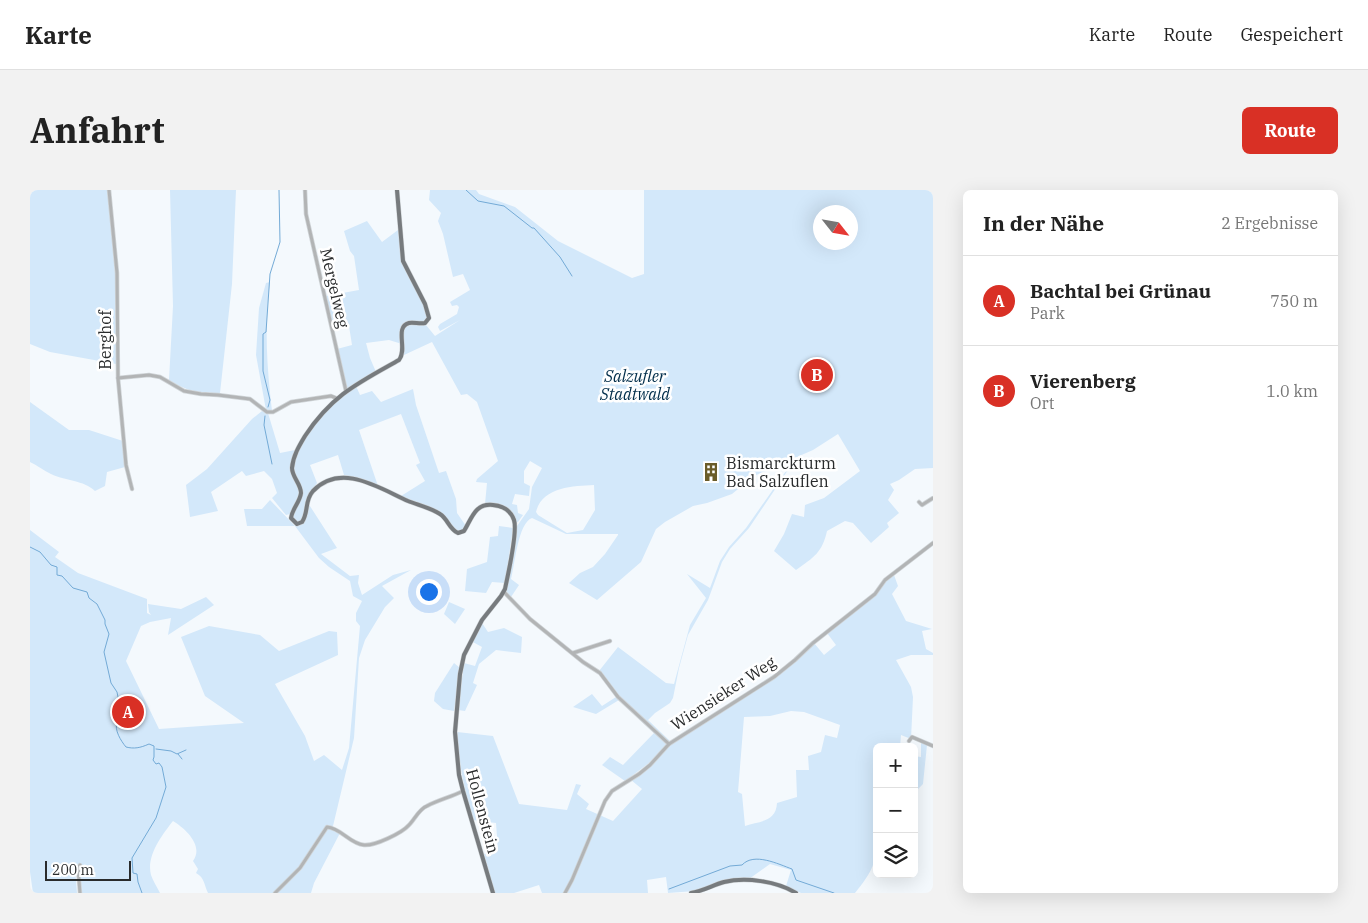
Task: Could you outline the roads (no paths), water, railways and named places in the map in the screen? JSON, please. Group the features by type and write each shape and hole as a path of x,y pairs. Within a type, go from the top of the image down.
{"main road":[{"path":"397,190 403,262 425,304 429,318 425,324 410,323 403,327 401,333 404,350 403,356 399,360 336,398 317,418 300,444 294,458 292,470 301,494 291,514 291,518 297,524 302,522 305,518 307,500 314,490 328,480 341,477 362,480 424,508 438,512 445,517 452,529 458,533 464,531 473,514 479,508 488,505 503,507 514,519 515,530 504,592"},
{"name":"Hollenstein","path":"493,893 459,775 455,732 458,692 464,654 487,612 504,592"},
{"path":"691,893 724,882 738,880 777,885 796,893"}],"street":[{"name":"Berghof","path":"109,190 117,273 118,378 126,465 132,488"},
{"name":"Mergelweg","path":"305,190 306,214 346,391"},
{"path":"118,378 160,376 184,391 245,397 255,402 267,412 273,412 291,402 331,396 336,398"},
{"path":"919,502 922,506 933,498"},
{"name":"Wiensieker Weg","path":"565,893 608,796 612,791 639,774 669,744 774,677 812,643 875,594 885,580 933,543"},
{"path":"504,592 530,619 600,673 618,697 669,744"},
{"path":"572,653 610,641"},
{"path":"909,741 912,737 933,746"},
{"path":"275,893 300,868 327,827 333,827 361,844 372,845 408,827 426,806 445,800 463,791"},
{"path":"80,866 78,868 80,893"}],"waterway":[{"path":"268,407 270,400 263,371 263,334 266,332 270,274 280,242 279,190"},
{"path":"466,190 478,201 504,206 534,228 560,257 572,276"},
{"path":"265,416 264,425 272,464"},
{"path":"30,547 40,552 51,565 57,567 57,575 62,576 73,588 87,592 89,598 97,604 109,634 104,652 111,683 117,692 124,712 116,725 118,735 126,747 137,748 149,744 154,746 153,760 162,767 166,787 156,818 132,858 133,873 137,874 142,893"},
{"path":"156,749 171,751 177,754 186,750"},
{"path":"178,754 182,759"},
{"path":"669,889 730,866 742,865 747,861 759,859 792,869 796,880 834,893"}],"place":[{"name":"Vierenberg","path":"817,375"},
{"name":"Bismarckturm Bad Salzuflen","path":"711,472"},
{"name":"Bachtal bei Grünau","path":"128,712"}],"park label":[{"name":"Salzufler Stadtwald","path":"635,385"}]}
